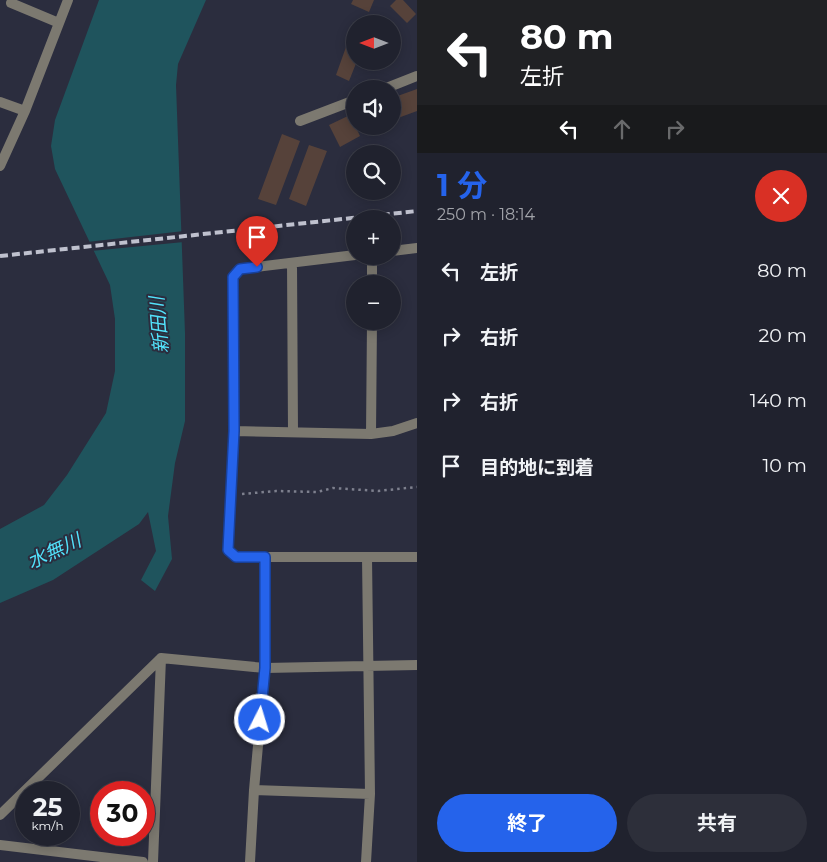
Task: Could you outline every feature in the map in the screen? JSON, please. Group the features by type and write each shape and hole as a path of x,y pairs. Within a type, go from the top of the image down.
{"street":[{"path":"0,166 25,111 68,0"},
{"path":"11,3 59,23"},
{"path":"401,82 417,76"},
{"path":"0,102 25,111"},
{"path":"300,121 346,103"},
{"path":"401,250 417,248"},
{"path":"346,256 240,269 233,277 234,431 228,550 236,557 417,557"},
{"path":"292,263 292,432"},
{"path":"371,434 372,330"},
{"path":"234,431 371,434 393,431 417,423"},
{"path":"250,862 254,790 265,668 265,557"},
{"path":"366,862 370,794 367,557"},
{"path":"0,815 161,658 265,668 417,666"},
{"path":"153,862 161,658"},
{"path":"254,790 370,794"},
{"path":"0,845 143,862"},
{"path":"47,862 48,850"}],"path":[{"path":"230,495 276,491 317,492 333,488 378,491 417,487"}],"water":[{"path":"99,0 206,0 178,64 176,85 185,333 185,421 175,463 168,516 172,559 155,591 141,580 156,551 148,512 139,524 53,580 0,603 0,529 44,505 67,475 106,413 115,371 115,319 110,285 55,169 51,146 55,120"}],"pier":[{"path":"184,231 184,242 91,251 87,242"}],"building":[{"path":"353,0 374,0 369,12 351,4"},
{"path":"396,0 403,0 416,14 407,23 390,6"},
{"path":"346,47 346,70 353,70 349,80 336,75"},
{"path":"417,89 417,111 401,117 401,95"},
{"path":"346,117 346,135 360,136 340,147 329,125"},
{"path":"282,134 300,141 276,205 258,199"},
{"path":"309,145 327,151 306,206 289,199"}],"railway":[{"path":"0,256 417,211"}],"route":[{"path":"257,267 240,269 233,277 234,431 228,550 236,557 265,557 265,668 260,720"}],"water label":[{"name":"新田川","path":"159,325"},
{"name":"水無川","path":"54,551"}]}
